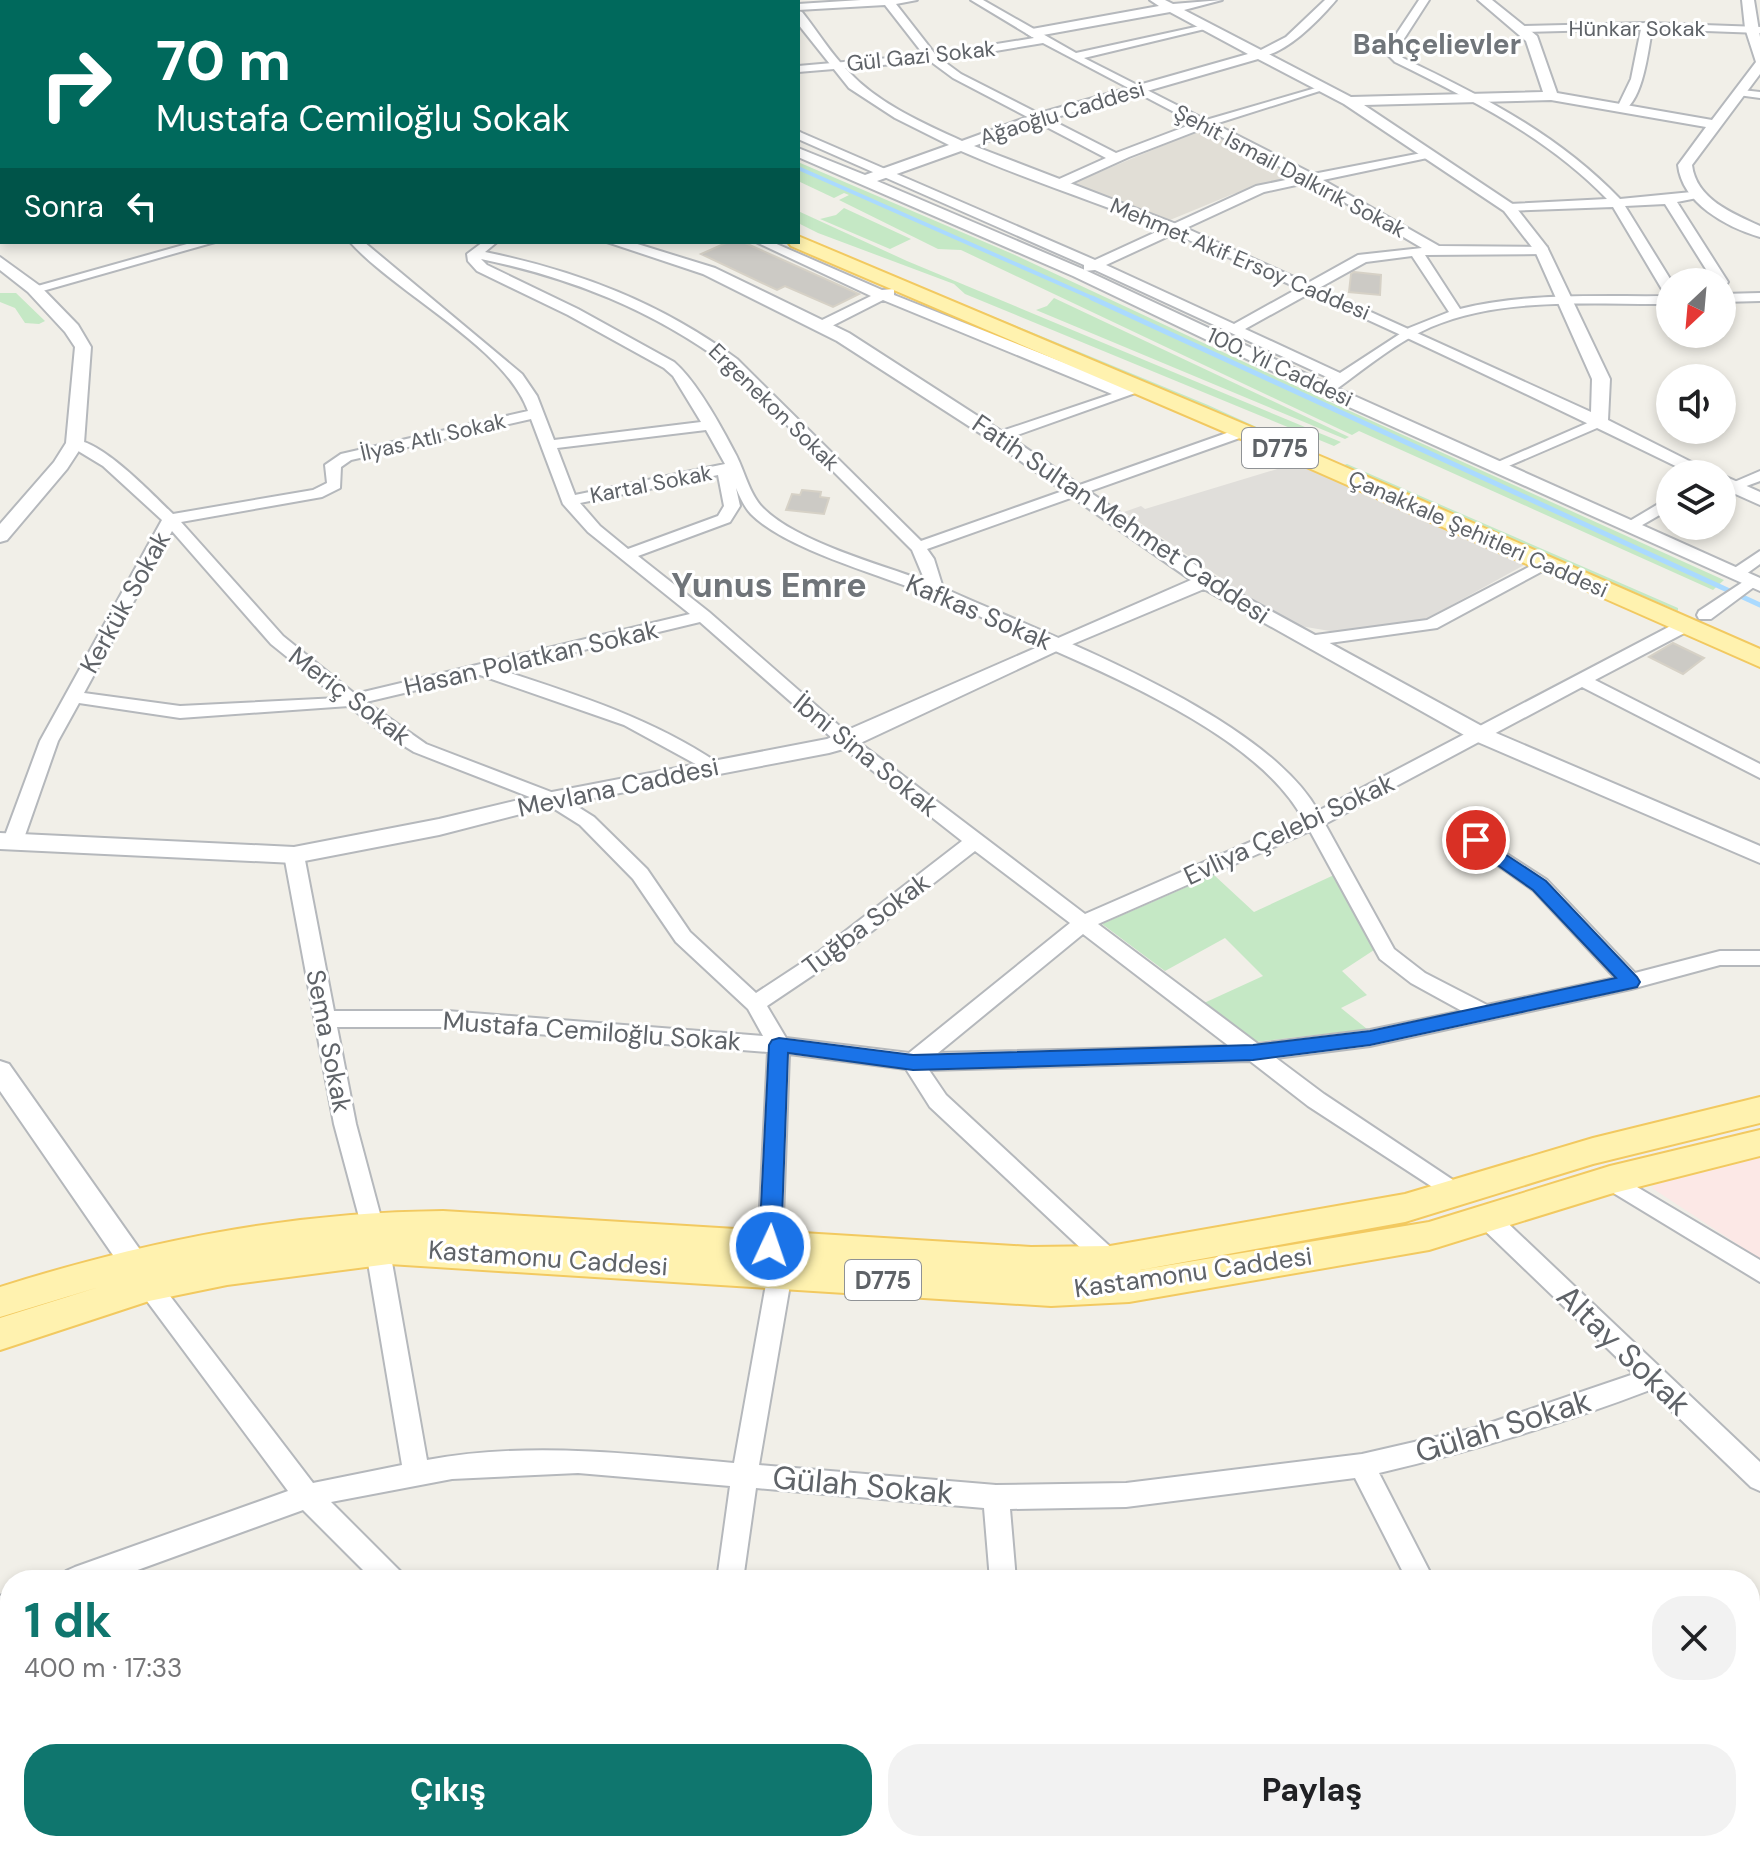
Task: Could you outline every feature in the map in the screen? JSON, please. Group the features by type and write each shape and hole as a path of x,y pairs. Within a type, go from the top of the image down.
{"main road":[{"name":"Çanakkale Şehitleri Caddesi","path":"800,230 1327,458 1705,614 1760,640"},
{"name":"Çanakkale Şehitleri Caddesi","path":"800,243 891,291 1134,391 1243,432 1327,458 1546,563 1705,614 1760,659"},
{"name":"Kastamonu Caddesi","path":"0,1302 142,1275 227,1270 374,1238 424,1250 775,1260 1110,1261 1405,1208 1593,1151 1760,1110"},
{"name":"Kastamonu Caddesi","path":"775,1260 1051,1291 1129,1287 1429,1236 1610,1180 1760,1143"},
{"name":"Kastamonu Caddesi","path":"0,1334 142,1275"}],"street":[{"path":"800,7 912,0"},
{"name":"Şehit İsmail Dalkırık Sokak","path":"976,0 1074,57 1311,178 1436,250"},
{"path":"1156,0 1349,101 1509,208 1542,250 1601,379 1599,422 1499,465"},
{"path":"1038,37 1216,0"},
{"path":"1261,54 1290,39 1331,0"},
{"path":"1424,0 1418,16 1395,41 1391,52 1399,60 1474,97 1552,144 1617,203 1656,268"},
{"path":"1484,0 1532,39 1551,96"},
{"path":"1748,0 1760,62 1742,93 1685,165 1688,182 1698,194 1760,232"},
{"path":"887,1 932,58 957,76 1114,157"},
{"name":"Mehmet Akif Ersoy Caddesi","path":"800,18 836,65 865,93 960,144 1173,227 1410,333 1677,460"},
{"path":"1074,57 1205,26"},
{"path":"1623,108 1637,79 1647,26"},
{"name":"Hünkar Sokak","path":"1522,29 1647,26 1755,29"},
{"name":"Gül Gazi Sokak","path":"800,69 932,58 1038,37"},
{"name":"Ağaoğlu Caddesi","path":"866,180 1038,118 1261,54"},
{"path":"1061,183 1114,157 1200,123 1322,87"},
{"path":"1742,93 1760,95"},
{"path":"1349,101 1551,96 1716,125"},
{"name":"100. Yıl Caddesi","path":"800,136 1095,265 1342,379"},
{"name":"100. Yıl Caddesi","path":"800,153 1079,273 1326,390 1631,525 1747,582"},
{"path":"1079,273 1260,189 1428,154"},
{"path":"1509,208 1669,200 1698,194"},
{"path":"1669,200 1712,268"},
{"path":"34,289 202,244"},
{"name":"İbni Sina Sokak","path":"358,244 509,368 530,396 569,501 584,520 703,616 846,741 975,841 1362,1133 1457,1194"},
{"path":"474,254 488,244"},
{"name":"Fatih Sultan Mehmet Caddesi","path":"622,244 696,266 821,326 872,355 998,437 1205,581 1481,735 1760,855"},
{"name":"Çanakkale Şehitleri Caddesi","path":"767,244 891,291"},
{"path":"1235,329 1363,258 1436,250 1542,250"},
{"path":"1416,252 1457,315"},
{"name":"Kafkas Sokak","path":"474,254 475,261 482,268 660,358 678,373 712,425 729,468 749,500 757,511 781,528 828,551 936,591 1160,693 1216,726 1287,782 1315,821 1387,954 1418,978 1482,1012"},
{"name":"Ergenekon Sokak","path":"474,254 545,268 586,281 643,304 700,337 732,362 918,547 926,559 936,591"},
{"path":"0,262 34,289 72,329 83,347 75,443 61,465 0,536"},
{"path":"821,326 891,291"},
{"path":"1736,298 1760,297"},
{"path":"1326,390 1410,333 1457,315 1489,309 1568,303 1656,300"},
{"path":"998,437 1134,391"},
{"name":"İlyas Atlı Sokak","path":"335,485 333,465 354,455 536,414"},
{"path":"547,445 712,425"},
{"path":"918,547 1243,432"},
{"name":"Meriç Sokak","path":"75,443 108,463 170,519 277,640 386,727 420,748 552,799 587,821 627,859 683,937 755,1004 779,1045"},
{"path":"626,555 724,519 732,506 729,468"},
{"name":"Kartal Sokak","path":"569,501 729,468"},
{"path":"1736,482 1760,476"},
{"name":"Kerkük Sokak","path":"6,841 49,741 170,519 306,497 335,485"},
{"path":"1736,488 1760,499"},
{"path":"1631,525 1656,510"},
{"name":"Evliya Çelebi Sokak","path":"913,1062 1083,923 1315,821 1705,614 1747,582 1760,556"},
{"path":"1308,641 1431,624 1546,563"},
{"name":"Mevlana Caddesi","path":"6,841 294,855 439,827 552,799 846,741 1054,645 1205,581"},
{"name":"Hasan Polatkan Sokak","path":"73,696 180,712 354,701 703,616"},
{"path":"481,669 632,721 679,743 712,767"},
{"path":"1580,679 1760,772"},
{"path":"1476,840 1540,885 1631,982"},
{"name":"Tuğba Sokak","path":"755,1004 824,958 975,841"},
{"name":"Sema Sokak","path":"294,855 354,1166 374,1238 416,1473"},
{"name":"Mustafa Cemiloğlu Sokak","path":"324,1019 447,1019 779,1045 913,1062 1253,1053 1370,1038 1631,982 1720,958 1760,958"},
{"path":"731,1570 775,1260 779,1045"},
{"path":"913,1062 938,1101 1110,1261"},
{"path":"4,1082 142,1275 308,1497 381,1570"},
{"path":"1610,1180 1760,1272"},
{"name":"Altay Sokak","path":"1488,1219 1760,1479"},
{"name":"Gülah Sokak","path":"103,1570 308,1497 416,1473 523,1462 578,1461 996,1497 1126,1495 1362,1466 1475,1439 1568,1410 1653,1378"},
{"path":"1362,1466 1416,1570"},
{"path":"996,1497 1002,1570"}],"shaded area":[{"path":"1205,128 1302,177 1233,194 1170,220 1071,184"},
{"path":"1297,463 1526,564 1421,622 1336,632 1300,626 1222,584 1224,580 1124,512 1141,506 1145,509"},
{"path":"1760,1153 1760,1259 1652,1188 1659,1177"}],"green space":[{"path":"800,163 1015,255 1724,580 1713,590 1359,431 1352,435 961,250 938,249 839,200 849,195 844,193 834,198 800,182"},
{"path":"844,208 911,239 890,249 820,219 836,215"},
{"path":"800,212 907,261 1341,442 1334,446 965,294 954,284 800,224"},
{"path":"800,237 800,237 1208,405 1312,454"},
{"path":"0,293 16,293 45,321 25,323 15,308 0,302"},
{"path":"1054,298 1349,437 1345,439 1036,310 1047,306"},
{"path":"1347,464 1678,608 1678,611 1341,466"},
{"path":"1214,875 1254,912 1334,875 1374,950 1342,971 1367,995 1341,1008 1367,1029 1255,1042 1204,1003 1263,976 1225,938 1165,971 1102,924"}],"building":[{"path":"724,244 747,244 859,294 833,307 785,286 777,290 701,254"},
{"path":"1351,274 1381,275 1380,295 1349,292"},
{"path":"802,490 821,492 820,497 829,498 824,514 786,510 792,494 800,495"},
{"path":"1673,643 1704,658 1683,674 1649,657"}],"waterway":[{"path":"800,169 1097,300"},
{"path":"1092,298 1760,605"}],"district":[{"name":"Bahçelievler","path":"1437,44"},
{"name":"Yunus Emre","path":"769,585"}],"route":[{"path":"770,1246 779,1045 913,1062 1253,1053 1370,1038 1631,982 1540,885 1476,840"}]}
